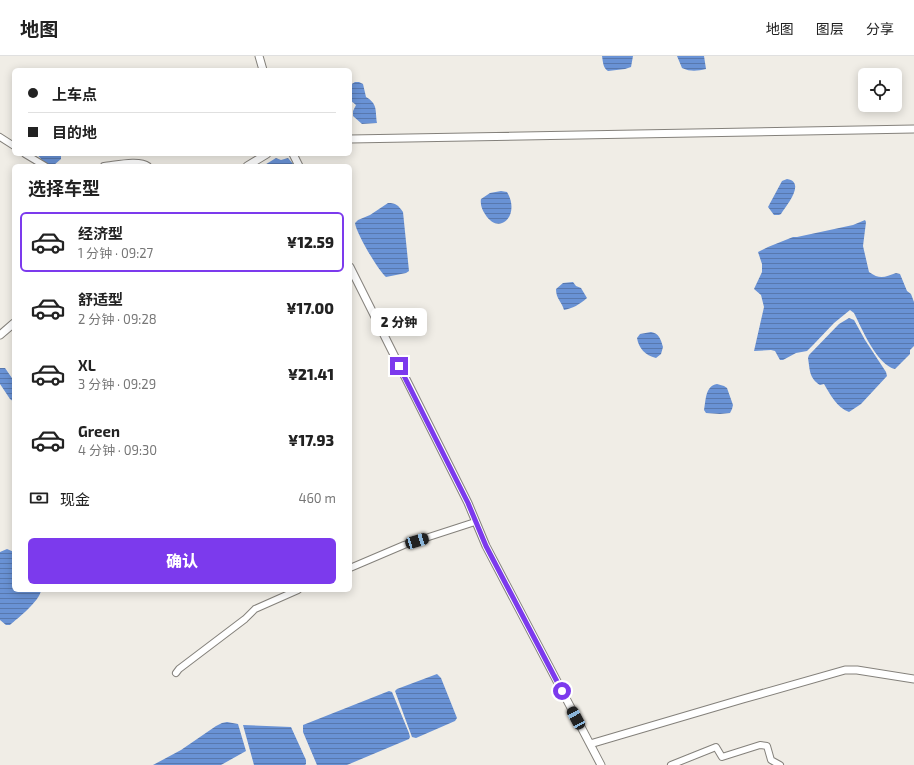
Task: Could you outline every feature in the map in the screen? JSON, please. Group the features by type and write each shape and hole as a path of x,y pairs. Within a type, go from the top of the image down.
{"street":[{"path":"259,56 262,68"},
{"path":"352,139 914,129"},
{"path":"0,137 12,145"},
{"path":"28,156 40,164"},
{"path":"250,164 264,156"},
{"path":"120,164 136,162 145,164"},
{"path":"352,271 468,503 486,546 601,765"},
{"path":"0,335 12,325"},
{"path":"352,567 410,543 475,522"},
{"path":"176,673 179,669 245,619 254,608 293,592"},
{"path":"590,744 845,670 857,670 914,679"},
{"path":"671,765 716,747 722,757 760,745 767,746 772,760 780,765"}],"water":[{"path":"602,56 633,56 631,67 608,71 604,67"},
{"path":"677,56 704,56 706,69 694,71 682,68"},
{"path":"359,82 363,84 366,97 374,105 377,123 362,124 353,116 353,111 356,105 352,102 352,84"},
{"path":"38,156 61,156 61,159 55,164 49,164"},
{"path":"276,158 281,160 288,158 293,164 266,164"},
{"path":"787,179 795,184 795,189 791,200 781,214 774,215 768,207 782,181"},
{"path":"501,191 507,192 511,200 510,215 502,223 496,224 491,221 482,209 481,199 490,193"},
{"path":"388,203 397,205 403,212 409,271 386,277 368,251 359,235 355,223"},
{"path":"865,220 863,246 869,272 879,277 886,277 896,273 900,274 907,291 911,294 914,302 914,346 910,350 910,354 895,369 888,366 876,354 854,313 850,310 834,323 807,351 796,353 783,360 780,360 775,351 754,351 764,307 761,295 754,289 762,272 762,264 758,252 793,237 853,225"},
{"path":"573,282 576,286 581,288 587,298 576,306 564,310 557,295 556,289 563,283"},
{"path":"849,318 854,320 887,376 861,404 849,412 837,404 824,384 820,385 814,380 808,358 809,355 839,324"},
{"path":"651,332 658,335 663,347 661,354 656,358 643,351 637,338 640,334"},
{"path":"0,368 5,368 12,378 12,400 10,399 0,384"},
{"path":"717,384 727,388 733,405 730,413 706,413 704,410 708,390 713,385"},
{"path":"7,549 12,551 12,592 40,592 33,604 10,625 6,625 0,620 0,552"},
{"path":"437,674 441,678 457,718 455,721 416,738 412,737 395,691"},
{"path":"389,691 392,692 409,733 409,739 347,765 317,765 303,732 303,725"},
{"path":"227,722 238,724 246,751 221,765 153,765 181,750 216,726"},
{"path":"243,725 291,727 306,760 306,764 254,765"}],"route":[{"path":"399,366 468,503 486,546 562,691"}]}
